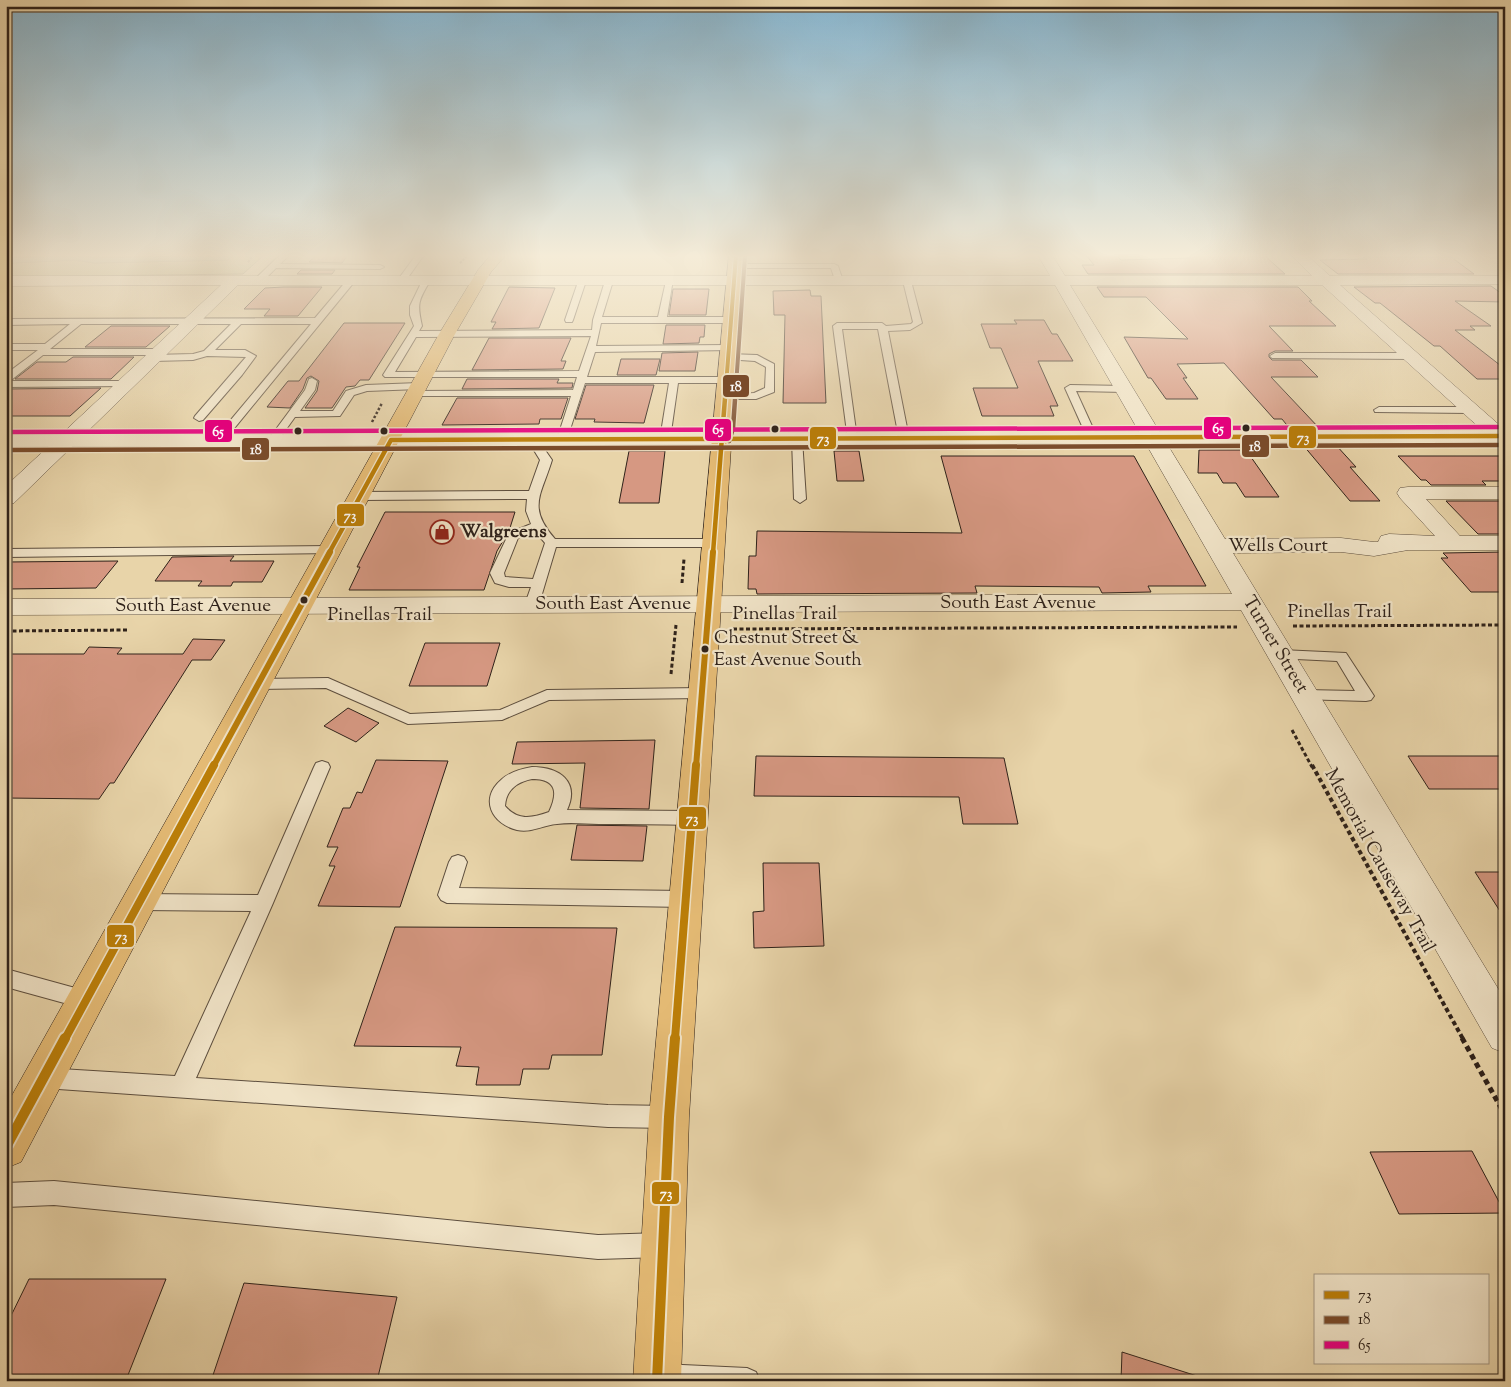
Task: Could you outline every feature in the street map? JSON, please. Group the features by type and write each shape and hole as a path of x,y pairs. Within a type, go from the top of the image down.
{"main road":[{"path":"6,1147 456,320"},
{"path":"657,1379 669,1117 702,693 690,615 714,542 731,320"}],"street":[{"name":"Turner Street","path":"1083,320 1154,437 1216,546 1242,610 1253,631 1281,655 1505,1035"},
{"path":"1370,320 1470,410 1502,436"},
{"path":"6,498 192,321"},
{"path":"6,441 1502,436"},
{"path":"1454,543 1408,493 1505,493"},
{"name":"Wells Court","path":"1216,546 1341,546 1361,550 1391,549 1406,543 1505,543"},
{"name":"South East Avenue","path":"6,606 300,605 535,594 690,615 1242,610"}],"lane":[{"path":"415,320 418,326 388,375 420,385 577,393"},
{"path":"562,439 596,333 597,320 731,320"},
{"path":"852,438 837,326 882,326 883,329 907,328 914,327 918,323 917,320"},
{"path":"207,353 239,321"},
{"path":"6,322 316,321"},
{"path":"219,440 316,321"},
{"path":"6,379 79,322"},
{"path":"883,329 904,438"},
{"path":"413,334 596,333"},
{"path":"6,347 193,357 207,353 244,353 251,356 239,373 199,418"},
{"path":"292,414 336,414 350,393 366,388 420,385 582,377 674,380 726,388 756,396 770,390 771,366 767,361 758,358 729,353 591,349"},
{"path":"1276,356 1410,356"},
{"path":"665,439 674,380"},
{"path":"273,440 310,390 312,381"},
{"path":"6,384 128,383"},
{"path":"1092,437 1070,388 1124,389"},
{"path":"1379,410 1470,410"},
{"path":"532,439 546,460 532,496 531,510 537,526 551,542 714,542"},
{"path":"798,439 800,499"},
{"path":"360,496 532,496"},
{"path":"537,526 513,536 497,573 500,580 535,594 551,542"},
{"path":"6,554 331,550"},
{"path":"1281,655 1341,656 1366,696 1305,696"},
{"path":"258,684 328,684 408,719 502,715 547,695 702,693"},
{"path":"181,1088 264,903 322,767"},
{"path":"556,817 691,818"},
{"path":"458,862 447,895 685,899"},
{"path":"140,902 264,903"},
{"path":"6,978 86,1000"},
{"path":"44,1078 613,1116 669,1117"},
{"path":"6,1195 54,1193 598,1246 663,1244"},
{"path":"657,1379 747,1381"}],"path":[{"path":"670,674 690,615 684,556"},
{"path":"1242,610 1238,627 1253,631"},
{"name":"Pinellas Trail","path":"666,628 690,615 1238,627 1253,631 1297,626 1505,625"},
{"path":"6,631 136,630"},
{"name":"Memorial Causeway Trail","path":"1288,723 1505,1115"}],"building":[{"path":"492,320 542,320 539,328 492,329 496,322 491,322"},
{"path":"785,320 822,320 826,403 783,403"},
{"path":"1014,320 1044,320 1052,334 1057,334 1073,361 1038,361 1058,406 1050,406 1054,416 982,416 973,388 1018,388 1001,348 990,348 981,324 1017,324"},
{"path":"1169,320 1329,320 1336,326 1269,326 1293,351 1275,351 1269,354 1269,357 1272,360 1301,360 1318,377 1271,377 1320,429 1290,429 1282,419 1274,419 1224,363 1177,364 1187,378 1183,378 1198,399 1166,399 1151,378 1148,378 1124,337 1188,339"},
{"path":"1401,320 1482,320 1491,326 1470,326 1475,330 1455,330 1505,369 1505,379 1477,379 1440,346 1434,346"},
{"path":"344,323 405,323 369,380 360,380 355,386 346,387 332,408 305,408 317,391 319,381 311,376 307,378 303,389 290,408 267,407 288,381 299,381"},
{"path":"666,325 705,325 704,337 700,337 699,343 663,344"},
{"path":"111,326 170,326 146,347 85,347"},
{"path":"489,338 571,338 561,361 566,361 563,369 472,370"},
{"path":"698,352 695,371 659,371 662,353"},
{"path":"73,357 134,357 111,379 15,379 37,362 66,362"},
{"path":"621,359 660,359 656,375 617,375"},
{"path":"467,379 559,379 557,383 573,383 572,388 462,389"},
{"path":"586,385 654,385 644,423 594,422 595,419 575,419"},
{"path":"101,388 70,416 6,416 6,389"},
{"path":"457,398 568,398 561,419 540,419 539,424 442,425"},
{"path":"1335,444 1356,467 1350,467 1380,501 1350,501 1303,445"},
{"path":"1199,450 1246,450 1279,497 1245,497 1236,483 1223,483 1217,473 1198,473"},
{"path":"629,451 665,451 659,503 619,503"},
{"path":"834,451 859,451 864,481 837,481"},
{"path":"941,456 1134,456 1206,586 1148,586 1151,592 1102,593 1099,587 975,586 977,593 757,594 756,589 748,589 749,556 756,556 757,531 962,533"},
{"path":"1398,456 1505,456 1505,481 1482,481 1486,485 1431,485 1426,480 1421,480"},
{"path":"1446,501 1503,501 1505,503 1505,534 1478,534"},
{"name":"Walgreens","path":"385,512 515,512 509,531 497,551 484,590 349,590 360,567 357,567"},
{"path":"1505,552 1505,592 1471,592 1441,558 1448,558 1443,553"},
{"path":"234,556 230,561 274,561 262,582 233,582 231,586 198,586 202,581 155,581 172,557"},
{"path":"118,561 96,588 6,589 6,562"},
{"path":"193,639 225,640 211,660 192,660 114,783 110,783 99,799 6,798 6,654 84,654 89,647 122,648 117,654 183,654"},
{"path":"425,643 500,643 487,686 409,686"},
{"path":"348,708 379,723 356,742 324,726"},
{"path":"655,740 649,809 580,808 585,763 512,764 517,742"},
{"path":"756,756 1004,758 1018,824 963,824 959,797 754,796"},
{"path":"1408,756 1505,756 1505,789 1429,789"},
{"path":"376,760 448,761 400,907 318,906 335,866 329,866 338,847 327,847 343,808 350,808 357,792 362,793"},
{"path":"577,825 647,826 643,861 571,860"},
{"path":"763,863 819,863 824,946 754,948 753,912 764,911"},
{"path":"1475,872 1505,872 1505,919"},
{"path":"395,927 617,928 602,1055 552,1055 549,1069 523,1069 520,1085 476,1085 479,1067 456,1066 461,1047 354,1046"},
{"path":"1472,1151 1505,1213 1399,1214 1370,1152"},
{"path":"29,1279 166,1279 128,1375 6,1375 6,1326"},
{"path":"244,1283 397,1297 377,1381 211,1381"},
{"path":"1122,1352 1197,1376 1196,1381 1121,1381"}],"transit line":[{"name":"73","path":"657,1381 669,1117 731,320"},
{"name":"18","path":"729,441 733,428 741,320"},
{"name":"65","path":"6,432 1505,427"},
{"name":"73","path":"6,1147 391,440 1505,436"},
{"name":"18","path":"6,450 1505,445"}],"place":[{"name":"Walgreens","path":"442,532"},
{"name":"Chestnut Street & East Avenue South","path":"705,649"}]}
